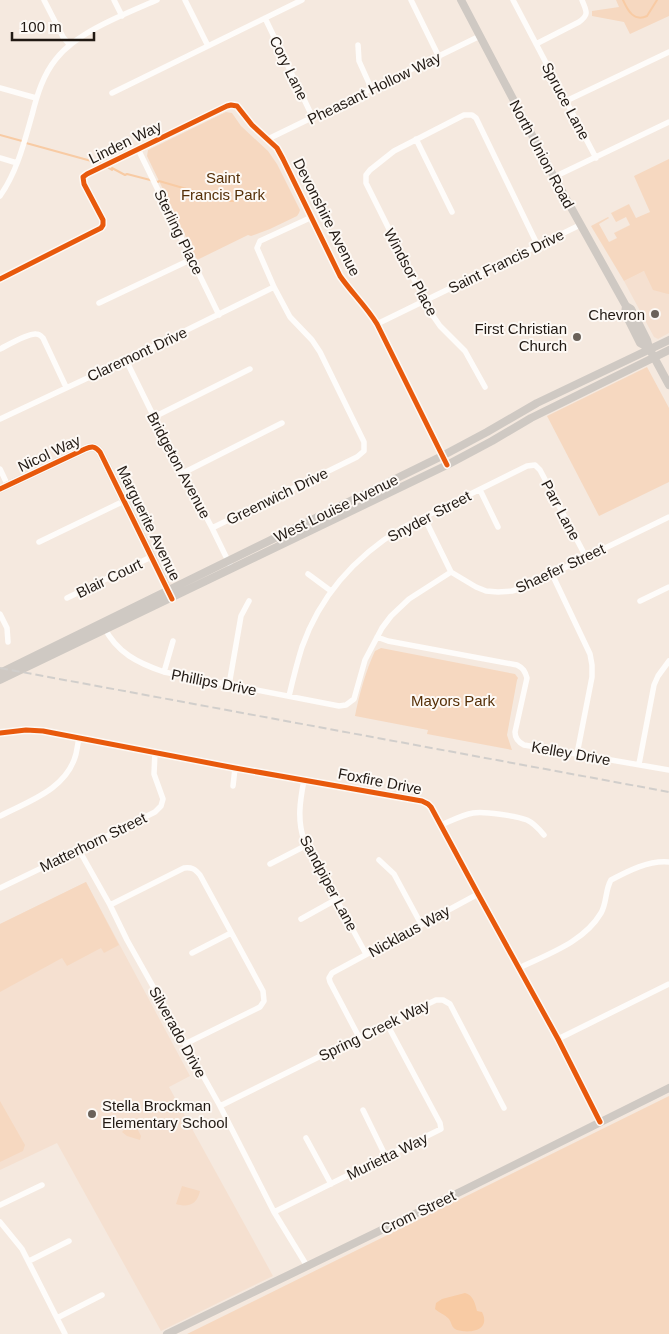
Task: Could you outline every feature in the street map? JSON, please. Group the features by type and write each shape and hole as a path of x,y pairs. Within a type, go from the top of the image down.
{"main road":[{"name":"North Union Road","path":"461,0 580,225 626,306 631,309 669,385"},
{"name":"West Louise Avenue","path":"0,680 104,626 168,590 442,456 537,403 669,340"},
{"name":"West Louise Avenue","path":"0,673 104,626 172,598 447,465 531,418 669,350"},
{"name":"Nicol Way","path":"0,489 92,446 96,448 103,459"},
{"name":"Marguerite Avenue","path":"103,459 172,598"},
{"name":"Crom Street","path":"167,1334 669,1088"}],"street":[{"path":"44,0 59,30 69,44"},
{"path":"114,0 122,16"},
{"path":"0,196 8,184 17,163 36,98 46,74 55,60 69,44 157,0"},
{"path":"185,0 208,46"},
{"path":"112,92 302,0"},
{"path":"411,0 439,56"},
{"name":"Spruce Lane","path":"513,0 596,158"},
{"name":"Spruce Lane","path":"536,44 584,18 586,10 582,0"},
{"name":"Cory Lane","path":"265,18 314,118"},
{"name":"Pheasant Hollow Way","path":"268,139 480,36"},
{"path":"358,46 359,61 372,90"},
{"path":"566,101 669,52"},
{"path":"0,88 36,98"},
{"name":"Linden Way","path":"0,279 101,228 103,220 84,184 83,178 86,174 231,105 239,108 252,125 268,139"},
{"path":"452,212 416,140 469,114 476,118 538,246"},
{"path":"554,177 669,122"},
{"name":"Devonshire Avenue","path":"268,139 284,159 340,276 377,324 447,465"},
{"name":"Windsor Place","path":"416,140 394,151 370,170 366,175 366,183 424,301 440,326 465,351 485,387"},
{"name":"Sterling Place","path":"138,150 219,314"},
{"path":"0,158 17,163"},
{"path":"274,287 258,251 258,244 312,217"},
{"name":"Saint Francis Drive","path":"377,324 580,225"},
{"path":"99,303 192,259"},
{"name":"Claremont Drive","path":"0,419 126,360 274,287"},
{"name":"Greenwich Drive","path":"212,528 342,464 363,453 365,448 364,442 320,352 312,340 290,317 274,287"},
{"path":"0,349 35,333 39,334 43,338 66,387"},
{"name":"Bridgeton Avenue","path":"126,360 232,569"},
{"path":"154,417 250,369"},
{"path":"183,473 282,423"},
{"name":"Snyder Street","path":"289,696 296,664 314,620 331,591 366,553 402,528 527,466 535,465"},
{"name":"Parr Lane","path":"535,465 540,470 586,557"},
{"path":"0,469 8,486"},
{"path":"480,490 498,527"},
{"path":"40,542 124,501"},
{"path":"377,637 391,616 408,599 451,572 424,517"},
{"name":"Shaefer Street","path":"451,572 486,591 512,591 525,587 669,517"},
{"name":"Blair Court","path":"67,598 151,557"},
{"path":"308,574 331,591"},
{"path":"552,574 590,654 592,665 592,677 577,754"},
{"path":"640,601 669,587"},
{"path":"229,685 242,616 249,601"},
{"path":"0,614 7,628 8,642"},
{"name":"Phillips Drive","path":"104,626 113,642 129,656 142,664 164,672 339,706 351,702 356,695 365,660 377,637"},
{"name":"Kelley Drive","path":"377,637 388,641 521,667 526,673 527,678 515,732 516,738 524,745 669,770"},
{"path":"164,672 173,641"},
{"path":"639,764 654,685 669,661"},
{"name":"Foxfire Drive","path":"0,733 26,730 44,731 235,768 422,801 428,804 558,1038 600,1122"},
{"path":"0,816 39,797 62,780 68,773 74,760 79,738"},
{"name":"Matterhorn Street","path":"0,888 154,812 161,806 163,800 156,783 153,768 155,752"},
{"path":"233,786 235,768"},
{"name":"Sandpiper Lane","path":"304,780 299,806 300,829 366,954"},
{"path":"440,825 474,812 485,812 527,820 535,824 544,834"},
{"path":"270,864 307,845"},
{"name":"Silverado Drive","path":"79,850 220,1106 274,1212 306,1266"},
{"path":"380,860 394,874 421,924"},
{"path":"519,968 565,946 592,926 601,913 611,880 645,865 655,862 669,862"},
{"path":"110,905 184,868 195,869 263,991 264,1001 260,1007 185,1044"},
{"name":"Nicklaus Way","path":"359,1037 330,982 329,978 332,973 478,894"},
{"path":"301,919 337,899"},
{"path":"192,953 231,933"},
{"path":"558,1038 669,984"},
{"name":"Spring Creek Way","path":"220,1106 436,1000 443,1000 450,1004 504,1108"},
{"name":"Murietta Way","path":"274,1212 441,1129 440,1123 414,1072 387,1024"},
{"path":"363,1110 386,1157"},
{"path":"306,1138 331,1184"},
{"path":"0,1205 42,1185"},
{"path":"0,1222 22,1249 29,1261 65,1334"},
{"path":"29,1261 69,1241"},
{"path":"57,1318 102,1295"}],"shaded area":[{"name":"Chevron","path":"644,271 669,294 669,333 658,339 654,337 624,281"},
{"name":"Stella Brockman Elementary School","path":"86,882 190,1076 169,1087 273,1276 161,1331 57,1143 0,1170 0,924"},
{"path":"465,1293 472,1297 477,1311 482,1312 484,1318 482,1327 473,1331 455,1329 448,1318 435,1309 436,1303 442,1299"}],"green space":[{"path":"616,0 669,0 669,16 630,34 624,22 592,16 592,11 619,7"},
{"name":"Saint Francis Park","path":"226,112 232,113 241,126 268,151 277,164 300,210 297,216 270,229 251,236 248,235 197,260 147,156 148,150"},
{"path":"669,159 668,294 653,290 644,271 624,281 591,226 608,217 599,224 609,242 617,238 614,233 630,225 626,217 616,222 611,213 629,204 636,218 650,212 634,176"},
{"path":"647,367 669,408 669,482 599,516 547,416"},
{"name":"Mayors Park","path":"381,648 515,674 518,678 507,735 512,750 427,734 428,730 355,716 369,666 375,651"},
{"path":"86,882 119,945 104,953 101,948 67,966 62,958 0,992 0,924"},
{"path":"669,1096 669,1334 187,1334"},
{"path":"0,1101 25,1145 23,1151 0,1162"},
{"path":"129,1121 134,1122 141,1136 140,1140 127,1136 122,1132 124,1130 122,1126 118,1125"},
{"path":"182,1186 200,1191 195,1202 189,1205 176,1204"}],"waterway":[{"path":"623,0 629,11 638,18 647,16 657,0"},
{"path":"0,135 22,141"},
{"path":"26,143 97,161 125,175 159,181 228,201 234,201"}],"railway":[{"path":"0,668 669,792"}],"cycle path":[{"path":"0,279 101,228 103,220 84,184 83,177 87,174 227,106 237,106 252,125 277,148 340,276 377,324 447,465"},
{"path":"0,489 85,449 92,447 97,449 172,599"},
{"path":"0,733 26,730 43,731 235,768 422,801 428,804 558,1039 600,1122"}],"place":[{"name":"Chevron","path":"655,314"},
{"name":"First Christian Church","path":"577,337"},
{"name":"Stella Brockman Elementary School","path":"92,1114"}]}
